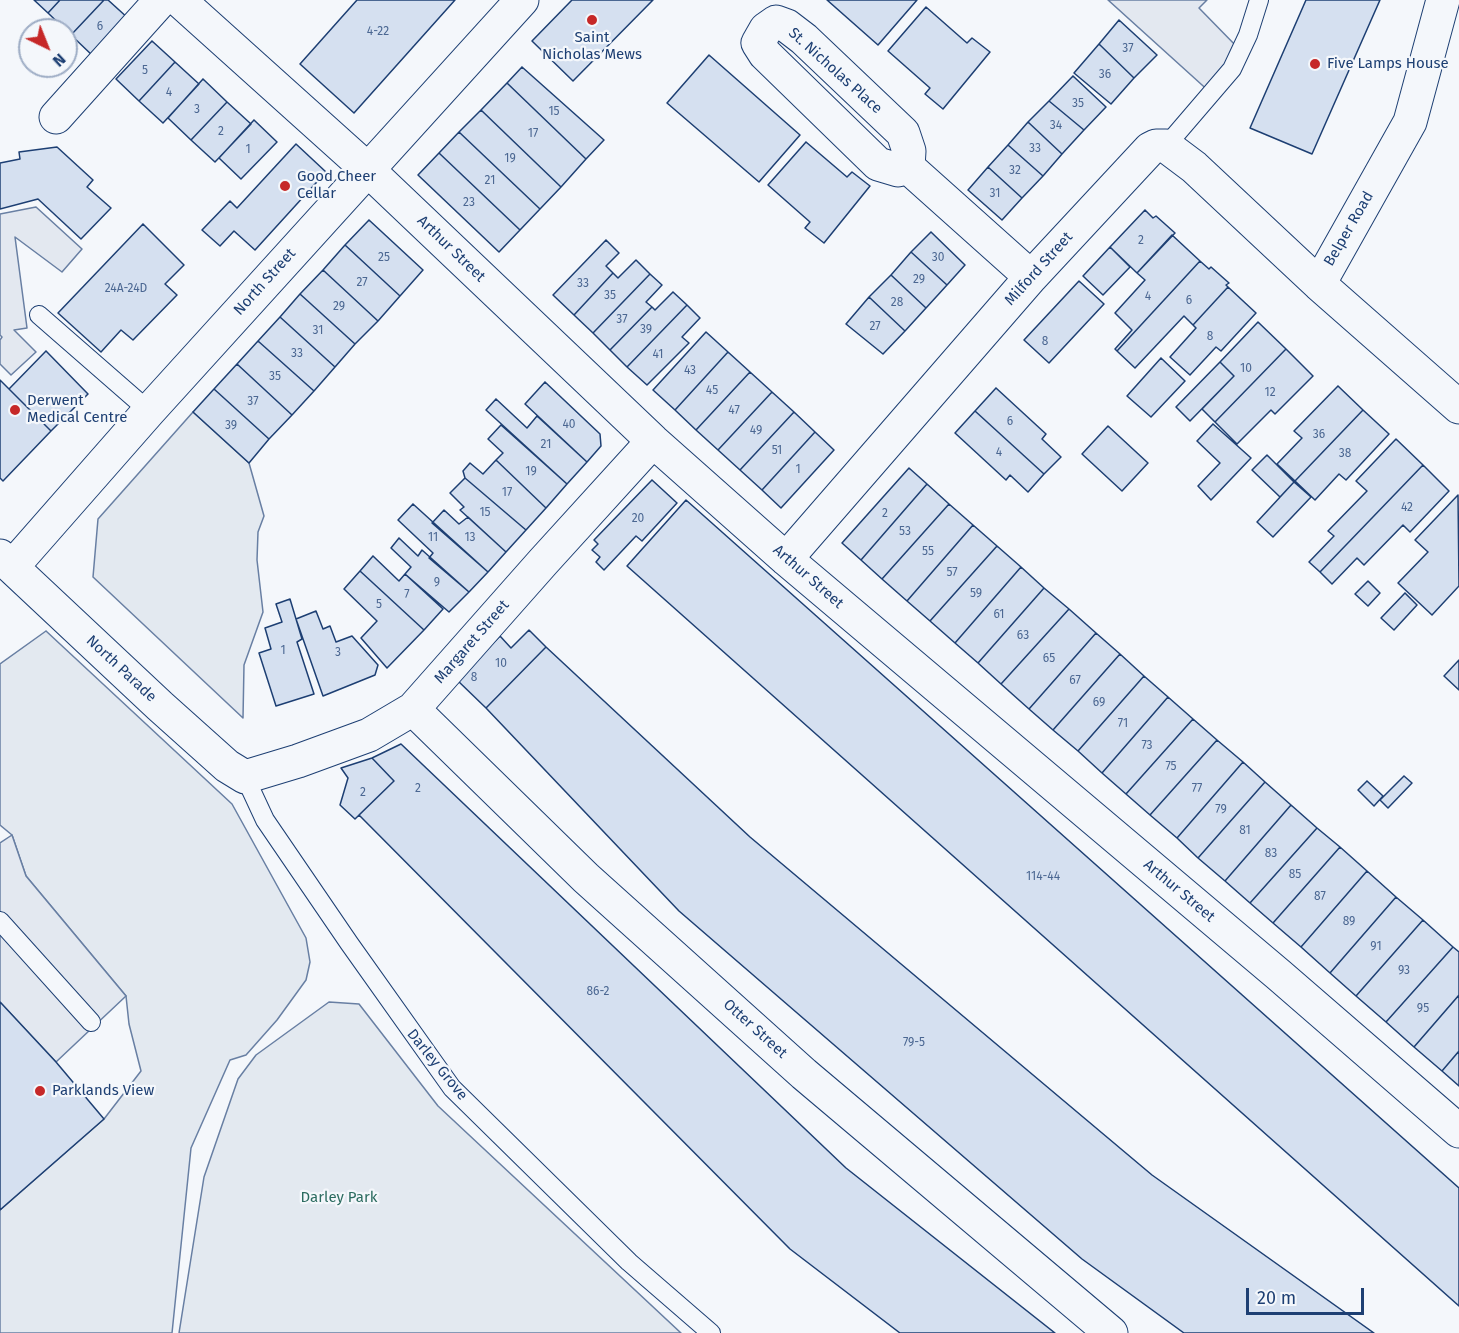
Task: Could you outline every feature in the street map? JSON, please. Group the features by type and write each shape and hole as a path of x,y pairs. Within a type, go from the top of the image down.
{"street":[{"path":"56,117 161,0"},
{"name":"Arthur Street","path":"179,0 367,169 653,441 786,559 1261,960 1459,1131"},
{"name":"North Street","path":"6,562 149,411 522,0"},
{"name":"Belper Road","path":"1443,0 1410,122 1319,284 1459,406"},
{"name":"St. Nicholas Place","path":"776,22 787,26 804,39 903,133 909,151 908,167 898,170 878,164 782,72 758,43 766,29 776,22"},
{"name":"Milford Street","path":"786,559 1031,277 1150,149 1156,146 1166,146"},
{"path":"1166,146 1194,167 1319,284"},
{"path":"908,167 1031,277"},
{"name":"Margaret Street","path":"245,777 369,735 413,709 653,441"},
{"name":"North Parade","path":"6,562 169,714 227,766 245,777"},
{"name":"Otter Street","path":"413,709 586,878 804,1074 1111,1333"}],"lane":[{"path":"1166,146 1232,69 1248,35 1259,0"},
{"path":"39,315 149,411"},
{"name":"Darley Grove","path":"245,777 265,820 349,944 452,1088 629,1262 711,1333"},
{"path":"0,921 91,1022"}],"green space":[{"path":"193,412 249,463 264,516 258,532 257,560 263,612 244,665 243,718 93,577 98,519"},
{"path":"46,631 232,804 306,938 310,962 306,980 277,1020 246,1055 230,1060 191,1148 172,1333 0,1333 0,1210 104,1119 141,1071 129,1024 126,996 26,876 12,835 0,825 0,664"},
{"name":"Darley Park","path":"329,1002 359,1004 438,1106 681,1333 179,1333 204,1177 238,1079 256,1055"}],"shaded area":[{"path":"1108,0 1207,0 1199,8 1241,51 1212,94"},
{"path":"36,207 82,249 62,272 15,237 27,328 14,330 36,352 11,375 0,364 2,337 0,335 0,214"},
{"path":"12,835 26,876 126,996 56,1062 0,1002 0,843"}],"building":[{"path":"34,0 60,0 48,13"},
{"path":"60,0 104,0 78,28 78,18 53,18 48,13"},
{"path":"104,0 108,0 129,19 94,57 78,42 78,28"},
{"path":"357,0 455,0 354,113 300,64"},
{"name":"Saint Nicholas Mews","path":"572,0 653,0 573,81 532,41"},
{"path":"827,0 917,0 878,45"},
{"name":"Five Lamps House","path":"1306,0 1380,0 1312,154 1250,128"},
{"path":"926,7 967,43 972,38 990,52 943,109 925,94 930,88 888,51"},
{"path":"1119,20 1157,55 1134,78 1099,44"},
{"path":"152,41 175,62 139,101 116,79"},
{"path":"1099,44 1134,78 1111,104 1074,73"},
{"path":"709,55 800,135 759,182 667,103"},
{"path":"175,62 199,84 163,123 139,101"},
{"path":"522,67 604,140 586,159 507,83"},
{"path":"1073,76 1106,107 1084,130 1049,101"},
{"path":"203,79 227,102 191,140 168,118"},
{"path":"507,83 586,159 561,187 481,110"},
{"path":"1049,101 1084,130 1062,154 1028,122"},
{"path":"227,102 251,124 215,162 191,140"},
{"path":"481,110 561,187 540,209 459,132"},
{"path":"254,120 277,142 241,179 219,158"},
{"path":"1028,122 1062,154 1043,176 1008,145"},
{"path":"459,132 540,209 520,230 439,153"},
{"path":"806,142 847,177 852,172 870,186 824,243 805,228 810,222 768,185"},
{"name":"Good Cheer Cellar","path":"296,144 326,172 255,250 234,231 220,246 202,230 230,201 237,208"},
{"path":"1008,145 1043,176 1022,198 988,167"},
{"path":"57,147 93,180 87,187 111,208 81,239 38,199 0,209 0,163 20,159 19,152"},
{"path":"439,153 520,230 499,252 418,175"},
{"path":"988,167 1022,198 1002,220 968,190"},
{"path":"1145,210 1153,218 1156,216 1175,233 1137,273 1110,247"},
{"path":"369,220 423,270 400,296 345,245"},
{"path":"143,224 184,265 165,284 177,295 133,340 121,330 101,352 58,313"},
{"path":"931,232 965,265 947,285 911,252"},
{"path":"1172,235 1200,261 1117,351 1115,349 1132,330 1115,313 1145,280 1137,273"},
{"path":"606,240 619,253 606,266 613,273 574,315 553,295"},
{"path":"345,245 400,296 378,321 323,270"},
{"path":"1110,247 1130,267 1103,295 1083,276"},
{"path":"911,252 947,285 926,308 891,275"},
{"path":"636,260 650,274 593,333 574,315 613,273 618,278"},
{"path":"1200,261 1209,269 1211,267 1229,283 1226,285 1228,287 1193,325 1184,316 1135,368 1117,351"},
{"path":"323,270 378,321 355,344 300,294"},
{"path":"650,274 662,285 646,302 652,307 610,350 593,333"},
{"path":"891,275 926,308 905,331 869,297"},
{"path":"1079,281 1104,304 1049,363 1024,340"},
{"path":"1228,287 1256,313 1221,351 1216,347 1190,375 1170,357 1196,328 1193,325"},
{"path":"673,292 687,305 627,367 610,350 652,307 655,310"},
{"path":"300,294 355,344 335,367 280,317"},
{"path":"869,297 905,331 883,354 846,324"},
{"path":"687,305 700,318 682,337 689,343 647,385 627,367"},
{"path":"280,317 335,367 314,391 258,341"},
{"path":"1258,322 1286,349 1215,422 1202,409 1234,376 1220,362"},
{"path":"706,332 728,352 675,410 653,390"},
{"path":"258,341 314,391 292,415 237,364"},
{"path":"1286,349 1313,376 1275,414 1271,410 1237,444 1215,422"},
{"path":"46,351 88,394 51,431 9,389"},
{"path":"728,352 750,372 696,430 675,410"},
{"path":"1161,358 1185,381 1151,417 1127,396"},
{"path":"1220,362 1234,376 1190,421 1176,407"},
{"path":"237,364 292,415 269,439 214,389"},
{"path":"750,372 772,392 718,450 696,430"},
{"name":"Derwent Medical Centre","path":"0,380 51,431 3,481 0,478"},
{"path":"545,382 600,434 601,446 587,462 525,404"},
{"path":"1338,386 1363,410 1295,481 1277,464 1302,438 1294,431"},
{"path":"996,388 1046,434 1042,439 1061,457 1044,474 975,411"},
{"path":"214,389 269,439 249,463 193,412"},
{"path":"772,392 794,412 740,470 718,450"},
{"path":"496,399 527,428 537,416 587,462 567,484 486,410"},
{"path":"1363,410 1389,434 1346,480 1339,474 1315,500 1295,481"},
{"path":"975,411 1044,474 1028,492 1010,475 1006,480 955,433"},
{"path":"794,412 815,432 762,490 740,470"},
{"path":"1213,424 1251,458 1211,500 1198,486 1220,463 1197,441"},
{"path":"501,425 567,484 546,508 496,460 503,453 488,439"},
{"path":"1108,426 1148,463 1122,491 1082,454"},
{"path":"815,432 834,450 781,508 762,490"},
{"path":"1396,439 1423,465 1320,572 1309,562 1334,536 1328,531 1367,491 1356,481"},
{"path":"1267,455 1294,482 1280,497 1252,470"},
{"path":"496,460 546,508 526,530 465,478 463,471 470,463 483,474"},
{"path":"1423,465 1449,491 1410,532 1403,525 1364,565 1357,558 1332,584 1320,572"},
{"path":"909,468 927,484 861,560 842,543"},
{"path":"465,478 526,530 506,552 460,510 464,507 450,493"},
{"path":"652,480 677,503 642,541 636,536 604,570 596,562 600,557 592,550 598,544 594,540"},
{"path":"1294,482 1311,497 1273,537 1257,522"},
{"path":"927,484 949,504 882,579 861,560"},
{"path":"1458,495 1459,586 1432,615 1398,583 1428,552 1415,540"},
{"path":"686,500 1459,1188 1459,1306 627,566"},
{"path":"413,504 488,572 469,592 429,558 433,553 398,520"},
{"path":"949,504 973,525 907,601 882,579"},
{"path":"444,510 459,524 468,517 506,552 488,572 432,523"},
{"path":"973,525 997,546 930,621 907,601"},
{"path":"399,538 418,556 422,550 469,592 449,612 405,574 411,567 391,548"},
{"path":"997,546 1021,567 955,643 930,621"},
{"path":"373,556 399,581 405,574 443,609 424,630 360,571"},
{"path":"1021,567 1044,588 978,663 955,643"},
{"path":"360,571 424,630 387,668 361,638 377,621 344,589"},
{"path":"1368,581 1380,593 1368,606 1355,594"},
{"path":"1044,588 1069,609 1001,684 978,663"},
{"path":"1405,593 1417,605 1394,630 1381,618"},
{"path":"290,599 302,639 297,642 314,694 276,706 259,653 271,649 265,628 282,622 276,604"},
{"path":"1069,609 1096,633 1029,709 1001,684"},
{"path":"316,611 323,629 330,626 336,642 352,636 378,665 375,675 323,696 296,619"},
{"path":"529,630 546,647 486,708 457,680 500,636 511,648"},
{"path":"1096,633 1120,654 1053,730 1029,709"},
{"path":"546,647 750,837 1152,1175 1374,1333 1184,1333 1082,1259 679,911 486,708"},
{"path":"1120,654 1144,676 1078,751 1053,730"},
{"path":"1459,660 1459,690 1444,676"},
{"path":"1144,676 1168,697 1102,773 1078,751"},
{"path":"1168,697 1193,719 1126,794 1102,773"},
{"path":"1193,719 1217,740 1150,815 1126,794"},
{"path":"1217,740 1243,762 1177,838 1150,815"},
{"path":"401,744 846,1168 1055,1333 900,1333 790,1249 359,815 394,781 372,758"},
{"path":"372,758 394,781 355,819 340,805 348,778 341,768"},
{"path":"1243,762 1265,782 1198,858 1177,838"},
{"path":"1404,776 1412,783 1388,808 1380,800"},
{"path":"1367,781 1383,796 1374,806 1358,790"},
{"path":"1265,782 1291,805 1225,881 1198,858"},
{"path":"1291,805 1317,828 1250,903 1225,881"},
{"path":"1317,828 1340,847 1273,923 1250,903"},
{"path":"1340,847 1367,871 1301,947 1273,923"},
{"path":"1367,871 1396,897 1330,973 1301,947"},
{"path":"1396,897 1423,920 1356,996 1330,973"},
{"path":"1423,920 1453,947 1386,1022 1356,996"},
{"path":"1453,947 1459,952 1459,995 1414,1047 1386,1022"},
{"path":"1459,995 1459,1051 1442,1071 1414,1047"},
{"name":"Parklands View","path":"0,1002 56,1062 104,1119 0,1210"},
{"path":"1459,1051 1459,1086 1442,1071"}],"place":[{"name":"Saint Nicholas Mews","path":"592,20"},
{"name":"Five Lamps House","path":"1315,64"},
{"name":"Good Cheer Cellar","path":"285,186"},
{"name":"Derwent Medical Centre","path":"15,410"},
{"name":"Parklands View","path":"40,1091"}]}
